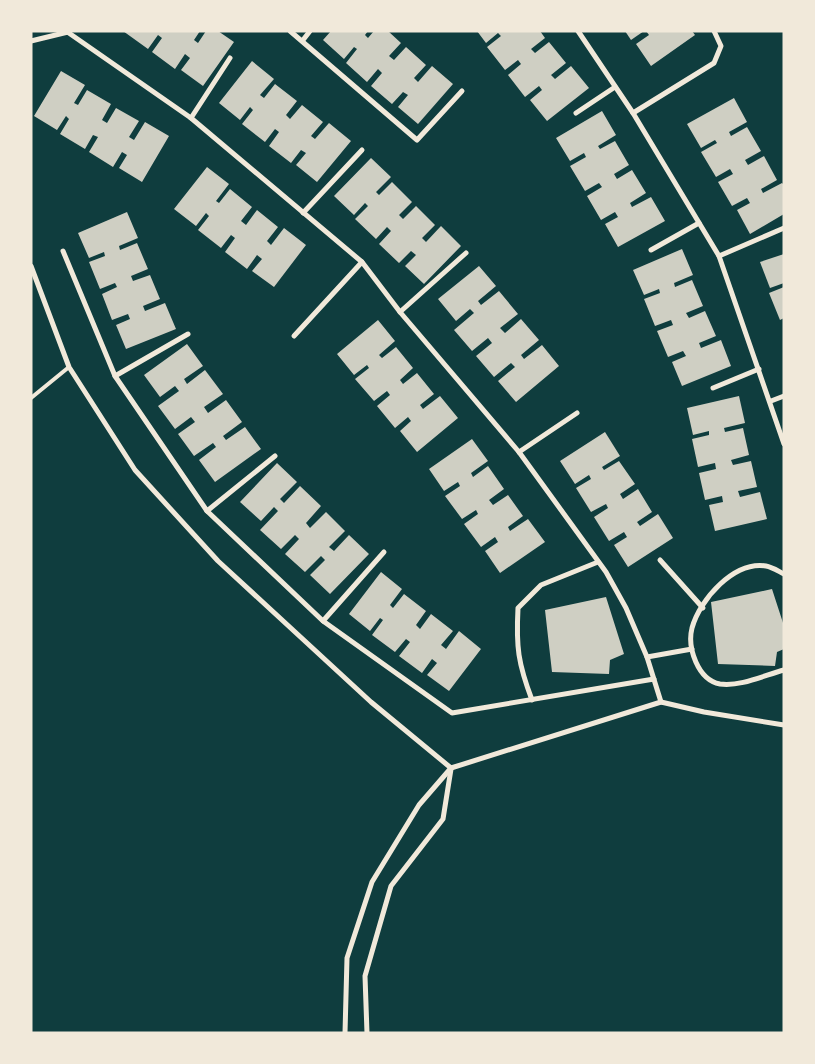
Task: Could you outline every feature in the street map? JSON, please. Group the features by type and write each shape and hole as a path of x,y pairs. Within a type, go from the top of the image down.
{"street":[{"path":"290,31 417,140 462,91"},
{"path":"302,40 310,31"},
{"path":"578,31 632,114 719,256 771,401 784,444"},
{"path":"632,114 714,63 721,46 714,31"},
{"path":"31,41 67,32 191,118 362,262 400,312 519,452 598,562 626,608 647,657 661,702"},
{"path":"191,118 230,58"},
{"path":"576,113 615,87"},
{"path":"303,213 362,150"},
{"path":"651,250 699,223"},
{"path":"719,256 784,228"},
{"path":"62,251 115,376 207,511 323,621 452,713 654,679"},
{"path":"400,312 466,253"},
{"path":"294,336 362,262"},
{"path":"31,266 69,367 135,470 218,561 371,702 451,768"},
{"path":"115,376 188,334"},
{"path":"713,388 759,370"},
{"path":"771,401 784,396"},
{"path":"519,452 577,413"},
{"path":"207,511 275,456"},
{"path":"323,621 384,552"},
{"path":"660,560 703,608"},
{"path":"532,700 520,670 516,640 518,608 541,585 598,562"},
{"path":"784,574 767,566 745,567 724,580 711,594 692,628 692,650 703,675 719,684 734,684 784,670"},
{"path":"647,657 692,650"},
{"path":"345,1033 347,958 372,882 419,805 451,768 661,702 704,712 784,725"},
{"path":"367,1033 365,976 391,886 443,819 451,768"}],"lane":[{"path":"31,398 69,367"}],"building":[{"path":"123,31 200,31 194,40 198,43 206,31 218,31 234,42 203,86 181,70 190,58 185,54 175,69 152,52 162,38 158,35 148,49"},
{"path":"331,31 368,31 365,35 368,38 374,31 388,31 401,43 389,56 394,60 406,47 426,65 414,78 418,82 432,66 453,84 418,124 398,107 408,95 403,92 392,104 371,86 382,73 378,69 367,82 346,63 357,49 354,47 344,59 323,40"},
{"path":"477,31 540,31 545,38 531,49 535,53 549,42 566,63 551,75 555,79 571,66 589,88 547,121 530,100 542,90 539,86 525,97 508,75 521,64 518,60 505,70 487,47 501,36 498,33 486,43"},
{"path":"625,31 644,31 631,40"},
{"path":"646,31 692,31 695,35 651,66 636,44 649,35"},
{"path":"252,61 274,79 260,95 264,98 275,84 297,101 286,115 290,119 302,105 323,122 311,136 315,139 329,123 351,141 317,182 296,165 306,153 301,150 291,163 269,146 279,132 275,129 265,142 242,124 253,110 250,107 240,120 219,103"},
{"path":"61,71 85,85 74,103 78,105 87,90 111,104 102,120 107,123 116,108 139,121 129,137 134,140 145,122 169,136 142,182 119,168 127,155 122,152 113,167 89,152 98,137 93,135 85,149 60,134 69,119 66,116 57,130 34,116"},
{"path":"734,98 747,122 729,132 731,136 747,127 761,151 745,160 748,165 764,156 777,180 761,189 763,193 782,183 784,185 784,214 750,234 737,210 750,203 747,198 732,206 718,182 733,174 730,169 716,177 701,152 717,143 715,140 701,148 687,124"},
{"path":"602,111 616,135 598,146 600,149 615,141 629,165 614,174 617,179 632,170 646,193 630,203 632,207 651,197 665,221 618,247 605,224 618,217 615,212 601,220 587,196 602,187 599,183 585,191 570,166 586,157 584,153 570,161 556,138"},
{"path":"371,158 391,177 376,192 379,195 392,182 412,202 399,215 403,219 416,206 435,225 422,238 426,242 441,226 461,246 424,284 405,266 416,255 411,251 399,263 379,244 391,231 387,227 376,239 355,219 368,206 365,203 354,215 334,196"},
{"path":"207,167 229,184 216,201 219,203 230,189 252,207 241,221 246,225 257,210 278,227 267,241 271,245 284,228 306,245 274,287 252,271 262,259 257,255 247,269 225,252 235,238 231,235 221,248 198,230 209,216 206,213 196,226 174,209"},
{"path":"127,212 138,238 119,246 120,250 137,243 148,269 131,276 133,281 150,275 160,299 143,306 145,311 165,303 176,329 126,349 116,325 130,319 128,314 112,320 102,294 117,287 115,283 100,289 89,262 105,256 104,252 89,258 78,233"},
{"path":"682,249 693,275 674,283 675,287 692,280 703,306 686,313 689,318 705,311 716,336 699,343 701,348 721,340 731,366 682,386 672,362 686,356 683,351 668,357 657,331 673,325 671,320 655,326 644,299 660,293 659,289 644,295 633,270"},
{"path":"784,254 784,283 770,288 760,262"},
{"path":"479,266 496,286 478,301 481,305 499,291 518,314 500,328 505,333 521,319 539,340 521,355 524,359 542,345 559,366 516,402 498,381 515,367 511,363 494,377 476,356 492,343 488,338 472,351 454,330 474,313 470,309 456,321 438,299"},
{"path":"784,287 784,318 780,320 769,293"},
{"path":"378,320 395,341 379,355 382,358 396,347 413,368 400,380 403,384 417,373 434,394 420,405 423,409 440,396 458,418 417,452 400,431 411,421 408,417 395,428 377,406 390,395 387,391 374,401 355,379 369,368 367,365 354,375 337,354"},
{"path":"187,344 203,366 184,379 187,384 205,370 223,394 204,407 208,413 226,400 242,422 223,436 226,440 245,427 261,449 215,482 199,460 216,447 213,443 194,456 178,434 195,422 191,417 175,429 158,406 179,391 175,386 160,397 144,375"},
{"path":"739,396 745,423 724,428 725,432 743,428 749,455 731,460 733,465 751,461 757,487 738,491 740,497 760,492 767,519 715,531 709,505 723,502 722,496 705,500 699,473 716,469 715,463 698,467 692,439 709,435 709,431 693,435 687,408"},
{"path":"605,432 620,456 602,467 604,470 619,461 635,484 620,494 623,499 638,489 652,512 637,522 640,526 658,514 673,538 628,567 614,545 627,537 624,532 609,541 594,517 608,508 606,504 591,512 576,488 591,479 589,475 575,484 560,461"},
{"path":"472,439 488,461 471,473 473,477 488,466 504,489 489,500 493,505 508,495 523,516 508,527 510,531 528,519 545,542 500,573 485,551 498,542 495,537 481,547 464,524 478,514 476,510 462,519 445,496 460,486 458,482 444,491 429,469"},
{"path":"277,463 297,482 280,499 284,503 300,486 321,506 306,523 310,528 326,512 345,531 329,547 334,551 349,535 369,554 330,594 310,575 325,560 321,556 305,572 285,554 299,539 295,535 281,549 260,530 278,511 274,507 261,521 240,502"},
{"path":"381,572 402,589 390,605 393,608 404,594 426,611 416,625 420,629 431,614 453,631 441,645 446,649 459,631 481,649 449,691 427,675 437,663 432,659 422,673 399,656 410,642 406,639 395,652 372,635 383,620 380,618 370,631 349,614"},
{"path":"772,589 784,626 784,649 777,652 775,666 718,664 711,602"},
{"path":"606,597 624,654 610,660 609,674 552,672 545,610"}]}
